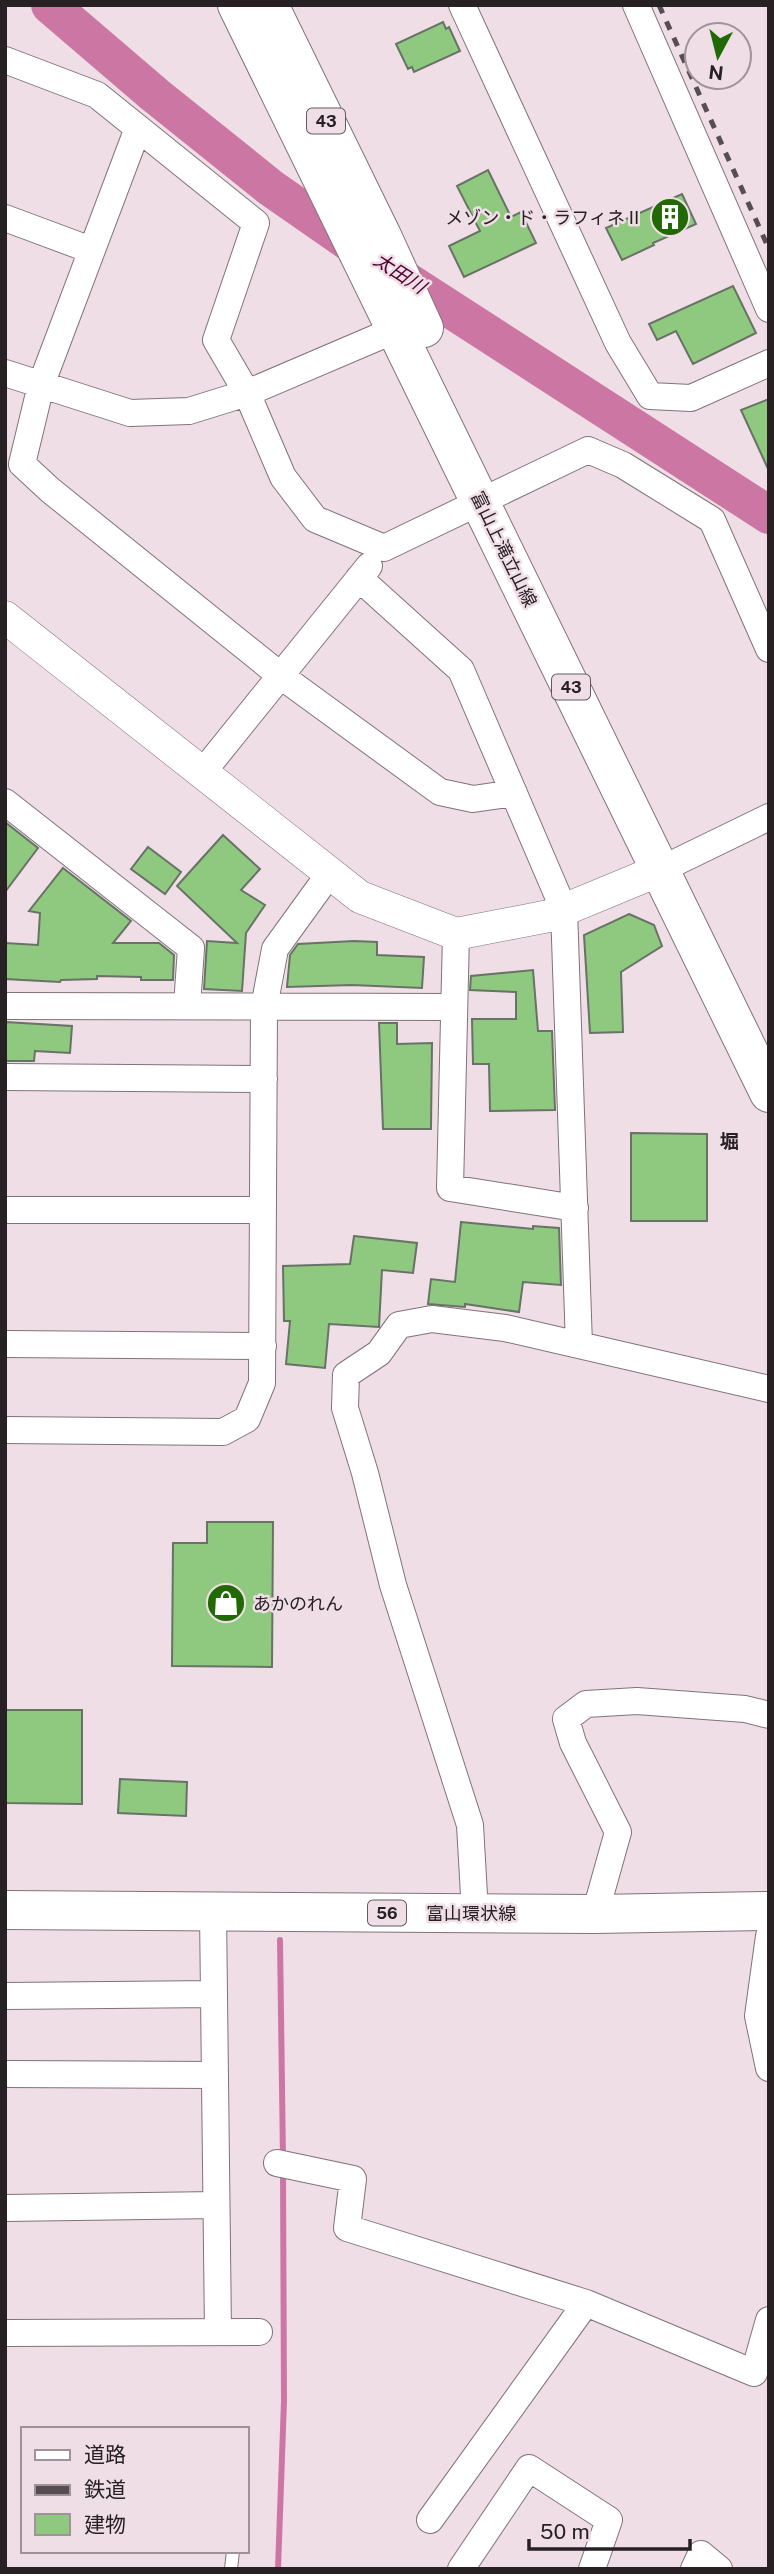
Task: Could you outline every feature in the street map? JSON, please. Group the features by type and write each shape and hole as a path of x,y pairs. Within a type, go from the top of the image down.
{"main road":[{"name":"富山上滝立山線","path":"237,5 372,281 407,321"},
{"name":"富山上滝立山線","path":"269,5 382,236 407,321 671,864 769,1093"},
{"name":"富山上滝立山線","path":"671,864 769,1034"},
{"name":"富山環状線","path":"5,1910 595,1914 769,1911"}],"street":[{"path":"636,5 769,309"},
{"path":"471,8 618,343 650,396 691,398 769,363"},
{"path":"5,60 97,95 256,223 216,340 247,393 283,477 316,519 384,548"},
{"path":"138,128 41,385 22,464 50,490 281,676 440,792 473,800 514,793"},
{"path":"5,218 92,250"},
{"path":"5,373 130,413 188,411 247,393 407,321"},
{"path":"202,773 384,548 588,450 623,465 712,520 769,649"},
{"path":"359,578 461,670 564,910 579,1345"},
{"path":"5,617 360,897 456,934 548,916 671,864 769,817"},
{"path":"5,802 191,948 187,1006"},
{"path":"5,1430 223,1432 247,1419 262,1383 264,1007 275,948 330,873"},
{"path":"456,934 450,1188 575,1208"},
{"path":"5,1006 454,1007"},
{"path":"5,1077 264,1079"},
{"path":"5,1210 263,1210"},
{"path":"475,1913 470,1825 393,1586 365,1473 345,1408 346,1375 379,1353 399,1325 432,1320 505,1328 769,1390"},
{"path":"5,1344 262,1346"},
{"path":"595,1914 618,1832 573,1743 566,1719 586,1704 637,1701 745,1709 769,1716"},
{"path":"213,1911 218,2332"},
{"path":"769,1936 758,2016 769,2068"},
{"path":"5,1996 214,1994"},
{"path":"5,2074 215,2075"},
{"path":"277,2163 353,2179 347,2228 586,2303 754,2373 769,2320"},
{"path":"5,2208 216,2205"},
{"path":"429,2520 586,2303"},
{"path":"5,2333 259,2332"},
{"path":"461,2569 529,2468 609,2520 592,2569"},
{"path":"694,2569 701,2554 719,2569"}],"building":[{"path":"443,22 446,29 449,27 460,51 414,72 412,67 408,69 396,44"},
{"path":"488,170 511,217 521,212 536,243 464,277 449,246 480,231 457,186"},
{"path":"682,194 696,224 622,260 606,228"},
{"path":"733,286 756,333 693,364 676,331 657,340 649,324"},
{"path":"769,399 769,471 741,410"},
{"path":"5,822 38,848 5,892"},
{"path":"223,835 260,869 241,890 265,905 246,933 242,991 204,989 207,941 237,943 177,886"},
{"path":"148,847 181,872 165,894 131,869"},
{"path":"63,868 131,921 113,943 159,943 174,955 173,980 97,976 97,979 60,982 5,979 5,943 38,945 40,913 29,911"},
{"path":"629,914 654,925 662,946 621,972 623,1032 590,1033 584,935"},
{"path":"377,942 377,955 424,957 422,988 352,985 287,987 290,955 298,944"},
{"path":"533,970 538,1031 552,1031 555,1110 490,1111 489,1064 473,1064 472,1019 516,1019 516,992 470,990 471,976"},
{"path":"5,1022 72,1026 70,1053 35,1051 34,1061 5,1061"},
{"path":"379,1023 397,1023 397,1044 432,1043 431,1129 383,1129"},
{"path":"631,1133 707,1134 707,1221 631,1221"},
{"path":"461,1222 533,1229 533,1226 559,1228 561,1285 523,1282 519,1312 465,1304 465,1307 428,1304 431,1279 455,1282"},
{"path":"354,1236 417,1243 413,1273 382,1270 379,1327 329,1324 325,1368 286,1364 290,1321 284,1321 283,1266 350,1264"},
{"path":"207,1522 273,1522 272,1667 172,1666 173,1543 207,1543"},
{"path":"5,1710 82,1710 82,1804 5,1803"},
{"path":"120,1779 187,1782 186,1816 118,1813"}],"waterway":[{"name":"太田川","path":"50,5 155,95 271,188 379,263 769,515"},
{"path":"280,1940 283,2159"},
{"path":"278,2569 284,2401 283,2170"}],"railway":[{"path":"659,5 769,249"}],"place":[{"name":"メゾン・ド・ラフィネⅡ","path":"670,217"},
{"name":"あかのれん","path":"226,1603"}],"district":[{"name":"堀","path":"729,1141"}]}
